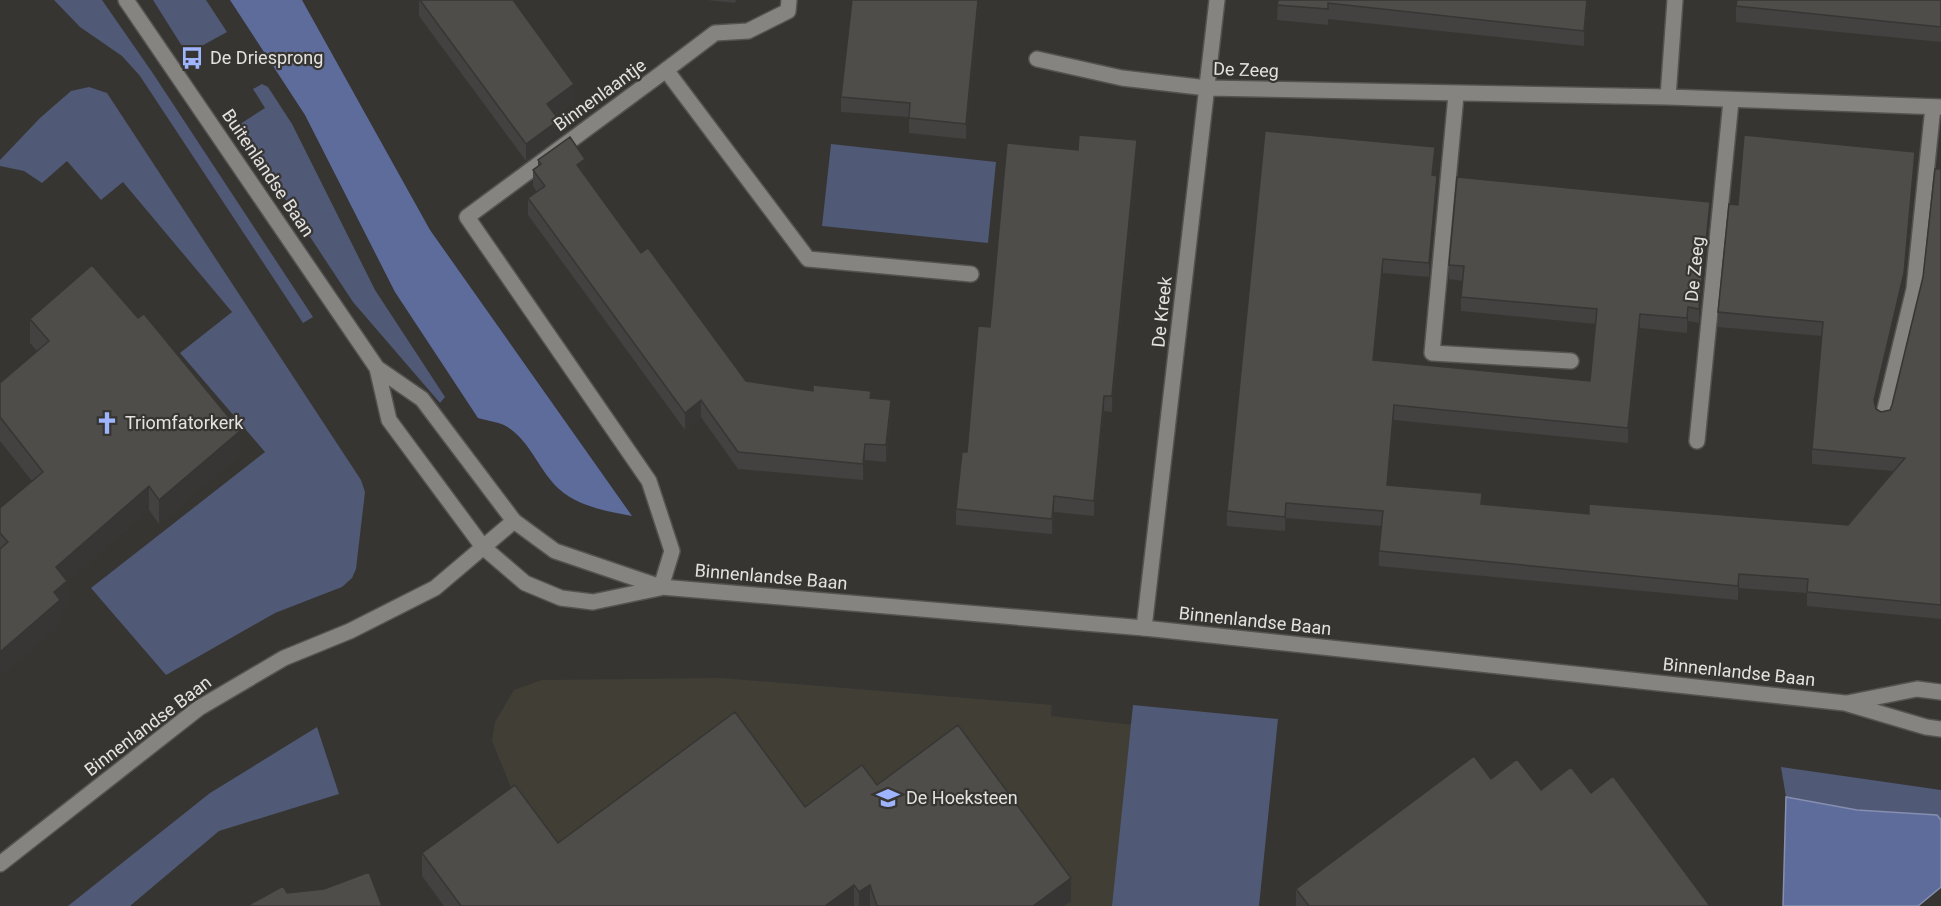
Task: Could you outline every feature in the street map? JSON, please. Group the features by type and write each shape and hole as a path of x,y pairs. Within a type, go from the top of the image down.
{"street":[{"name":"Buitenlandse Baan","path":"126,0 376,368 389,420 483,547"},
{"path":"666,70 715,33 748,31 788,10 789,0"},
{"name":"De Kreek","path":"1144,628 1217,0"},
{"path":"1668,97 1675,0"},
{"name":"De Zeeg","path":"1037,59 1122,78 1207,88 1456,95 1668,97 1937,107 1914,290 1883,417"},
{"name":"Binnenlaantje","path":"661,587 672,551 649,481 467,217 666,70 808,259 971,274"},
{"path":"1456,95 1432,353 1571,361"},
{"name":"De Zeeg","path":"1697,441 1731,101"},
{"name":"Buitenlandse Baan","path":"376,368 422,399 514,521"},
{"name":"Binnenlandse Baan","path":"0,864 199,708 284,658 350,631 435,588 514,521 555,551 661,587 1144,628 1845,703 1926,727 1941,729"},
{"name":"Binnenlandse Baan","path":"483,547 525,582 561,598 592,602 661,587"},
{"name":"Binnenlandse Baan","path":"1845,703 1917,689 1941,692"}],"shaded area":[{"path":"54,0 102,0 313,317 303,323 140,76 122,56 80,27"},
{"path":"153,0 206,0 227,32 187,54"},
{"path":"230,0 302,0 430,230 632,516 594,507 567,495 552,482 517,434 502,424 478,418 395,292 305,115"},
{"path":"262,84 268,87 292,124 375,290 445,397 440,403 353,302 237,126 265,108 253,89"},
{"path":"89,87 107,93 361,480 365,492 356,569 352,578 342,587 275,613 166,675 91,588 265,452 180,353 232,312 123,182 101,200 67,161 42,183 24,171 0,166 0,160 40,118 71,91"},
{"path":"831,144 996,162 988,243 822,226"},
{"name":"De Hoeksteen","path":"721,678 1052,705 1051,716 1257,738 1253,906 588,906 512,790 492,741 495,722 514,690 542,680"},
{"path":"1133,705 1278,719 1259,906 1112,906"},
{"path":"317,727 339,794 219,831 130,906 68,906 210,793"},
{"path":"1781,767 1941,790 1941,820 1937,815 1857,810 1786,797"},
{"path":"1786,797 1857,810 1937,815 1941,820 1941,887 1918,906 1783,906"}],"building":[{"path":"420,0 513,0 574,84 547,104 559,120 526,144"},
{"path":"852,0 978,0 966,124 909,118 910,103 841,97"},
{"path":"1278,0 1587,0 1584,31 1328,3 1328,9 1277,5"},
{"path":"1737,0 1941,0 1941,27 1736,6"},
{"path":"1265,131 1435,147 1432,175 1437,176 1429,263 1383,259 1373,360 1590,381 1597,309 1461,297 1464,266 1449,265 1457,177 1710,202 1699,309 1688,307 1687,318 1640,314 1628,428 1394,405 1387,485 1482,493 1481,504 1589,514 1589,504 1848,525 1905,458 1812,449 1823,322 1718,312 1729,204 1738,205 1744,135 1915,152 1904,273 1874,400 1876,409 1881,412 1890,410 1892,405 1923,277 1935,169 1941,169 1941,605 1807,592 1808,579 1739,574 1738,586 1379,551 1383,511 1286,503 1285,517 1227,511"},
{"path":"1079,135 1137,140 1112,396 1104,396 1094,501 1054,496 1052,519 956,509 962,452 967,452 978,326 990,327 1007,143 1078,150"},
{"path":"570,137 585,159 577,165 641,253 648,248 746,381 813,391 813,385 871,391 870,398 891,400 886,445 865,444 863,464 738,452 701,400 685,413 528,198 545,186 533,170 541,164 538,160"},
{"name":"Triomfatorkerk","path":"92,265 138,318 144,314 240,431 159,500 149,486 56,567 67,581 54,592 60,600 0,652 0,549 8,542 0,533 0,508 43,472 0,417 0,383 49,341 30,319"},
{"path":"735,712 805,807 862,765 877,785 958,725 1071,878 1033,906 877,906 870,885 859,892 854,885 825,906 461,906 422,853 515,785 558,843"},
{"path":"1474,756 1491,779 1517,759 1541,790 1571,767 1591,793 1613,776 1710,906 1309,906 1296,889"},
{"path":"369,872 382,906 247,906 283,886 287,893 324,889"}],"place":[{"name":"De Driesprong","path":"192,58"},
{"name":"Triomfatorkerk","path":"107,423"},
{"name":"De Hoeksteen","path":"888,798"}]}
